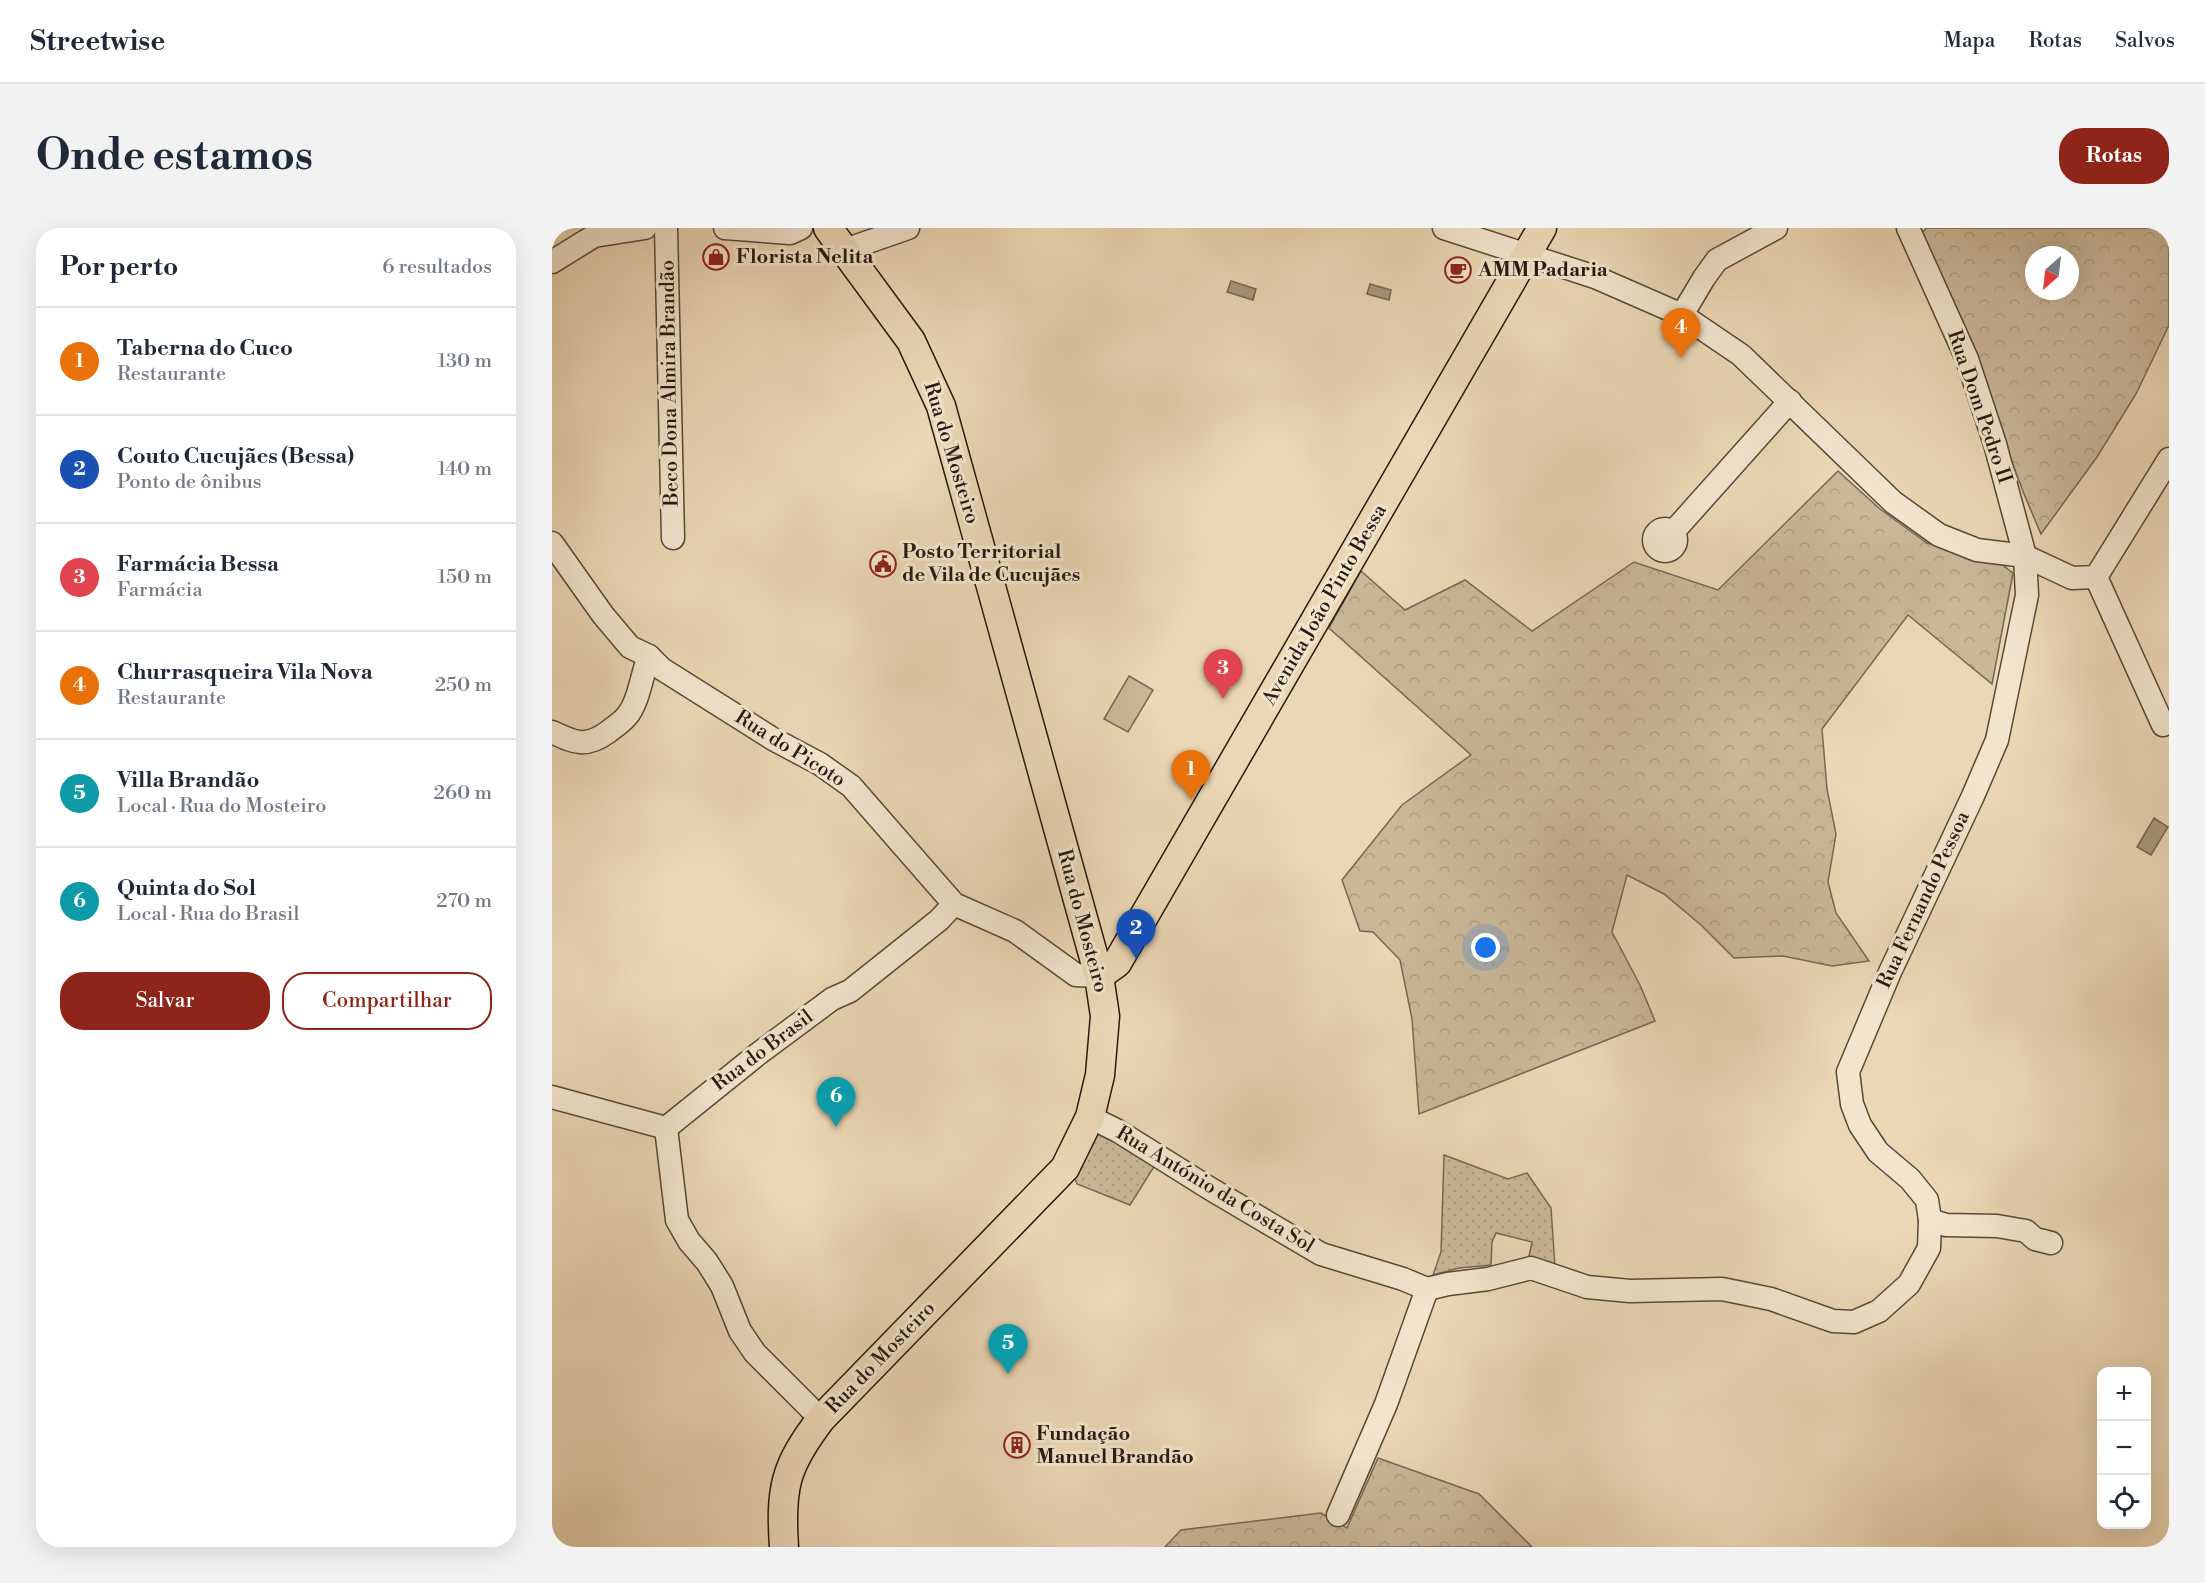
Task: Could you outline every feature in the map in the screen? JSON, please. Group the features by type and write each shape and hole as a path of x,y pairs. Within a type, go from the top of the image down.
{"main road":[{"name":"Rua do Mosteiro","path":"784,1547 782,1517 786,1478 801,1445 821,1419 1065,1168 1090,1117 1100,1075 1105,1016 1099,976 941,406 911,341 828,228"},
{"name":"Avenida João Pinto Bessa","path":"1099,976 1117,963 1542,228"}],"street":[{"path":"552,262 594,236 645,228"},
{"name":"Beco Dona Almira Brandão","path":"666,228 674,538"},
{"path":"725,228 790,233 801,228"},
{"path":"845,250 908,228"},
{"path":"1444,228 1595,277 1682,315 1741,355 1893,502 1939,535 1977,549 2025,556 2072,578 2096,577"},
{"path":"1682,315 1717,260 1776,228"},
{"name":"Rua Dom Pedro II","path":"1908,228 1967,359 1995,444 2025,556"},
{"path":"1674,531 1790,401"},
{"path":"2096,577 2169,459"},
{"name":"Rua do Picoto","path":"552,543 603,615 630,646 649,656 662,669 773,739 820,764 850,786 954,904 1015,931 1076,975 1099,976"},
{"name":"Rua Fernando Pessoa","path":"1930,1220 1927,1200 1910,1179 1878,1152 1860,1125 1852,1104 1848,1072 1890,972 1997,740 2027,595 2025,556"},
{"path":"2096,577 2163,725"},
{"path":"552,732 567,739 589,743 628,716 640,688 649,656"},
{"name":"Rua do Brasil","path":"666,1128 749,1061 832,999 850,991 939,920 954,904"},
{"path":"552,1097 666,1128 677,1220 689,1241 707,1262 722,1286 740,1331 755,1353 821,1419"},
{"name":"Rua António da Costa Sol","path":"1090,1117 1118,1131 1321,1254 1403,1279 1427,1290"},
{"path":"1338,1515 1386,1404 1427,1290 1448,1284 1488,1279 1531,1268 1587,1287 1630,1291 1722,1289 1771,1299 1833,1321 1854,1322 1880,1311 1909,1284 1929,1248 1930,1220 1946,1225 1997,1226 2026,1231 2035,1239 2051,1243"}],"green space":[{"path":"1926,228 2169,228 2169,325 2136,394 2097,457 2041,534 1979,373 1920,236"},
{"path":"1838,471 1880,509 1927,543 2001,564 2013,573 1992,684 1908,615 1822,729 1827,789 1836,834 1828,882 1836,913 1869,961 1832,966 1783,956 1734,958 1701,925 1664,894 1627,875 1612,932 1640,985 1655,1021 1419,1114 1412,1019 1400,960 1373,932 1360,931 1342,880 1402,805 1471,755 1329,628 1361,571 1405,610 1465,580 1532,631 1634,562 1718,590"},
{"path":"1129,676 1153,690 1128,732 1104,719"},
{"path":"1100,1128 1155,1165 1130,1205 1077,1184 1075,1179"},
{"path":"1444,1155 1508,1179 1527,1173 1551,1208 1555,1267 1528,1261 1532,1242 1496,1233 1492,1242 1491,1265 1459,1268 1433,1275 1441,1252"},
{"path":"1378,1458 1479,1494 1532,1547 1165,1547 1181,1530 1321,1513 1347,1528"}],"shaded area":[{"path":"1231,281 1256,289 1253,300 1227,292"},
{"path":"1370,284 1391,290 1389,300 1367,294"},
{"path":"2154,818 2168,827 2151,855 2137,847"}],"place":[{"name":"Florista Nelita","path":"716,257"},
{"name":"AMM Padaria","path":"1458,270"},
{"name":"Churrasqueira Vila Nova","path":"1681,358"},
{"name":"Posto Territorial de Vila de Cucujães","path":"883,564"},
{"name":"Farmácia Bessa","path":"1223,699"},
{"name":"Taberna do Cuco","path":"1191,800"},
{"name":"Couto Cucujães (Bessa)","path":"1136,959"},
{"name":"Quinta do Sol","path":"836,1127"},
{"name":"Villa Brandão","path":"1008,1374"},
{"name":"Fundação Manuel Brandão","path":"1017,1445"}]}
